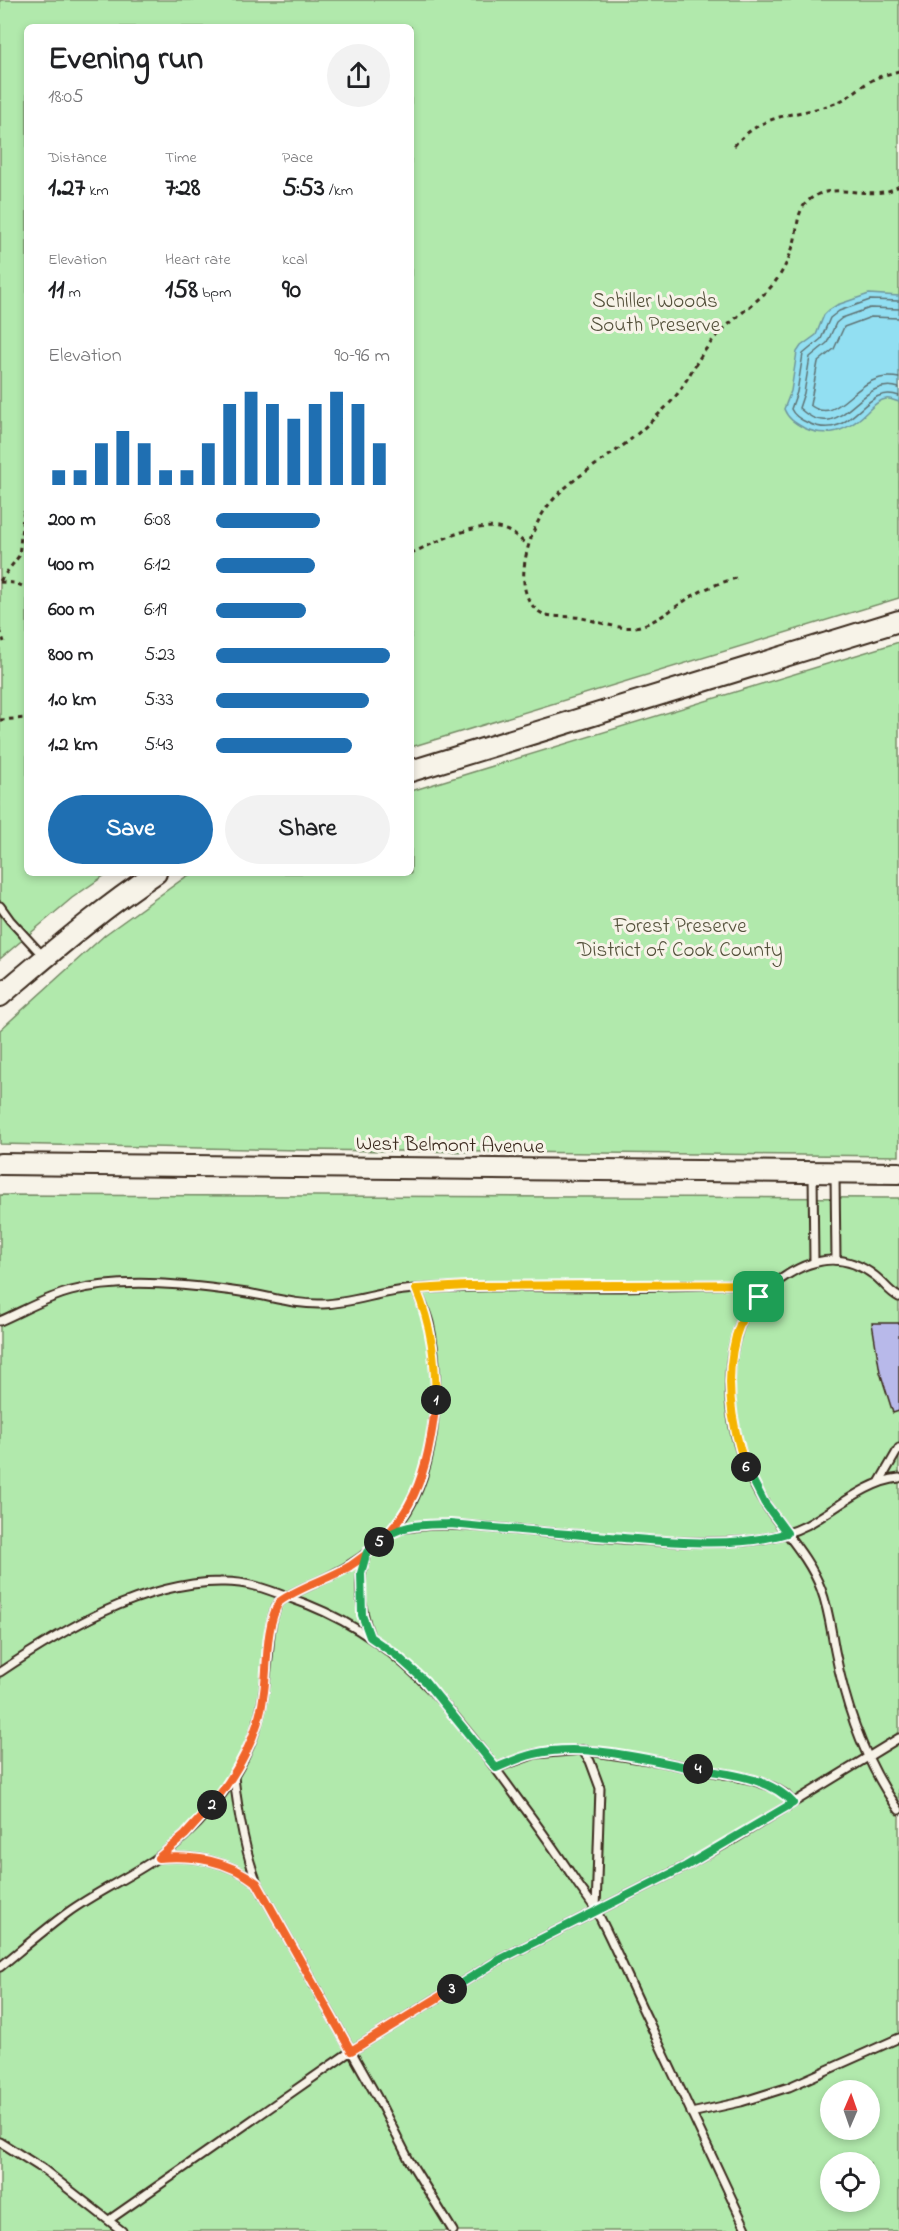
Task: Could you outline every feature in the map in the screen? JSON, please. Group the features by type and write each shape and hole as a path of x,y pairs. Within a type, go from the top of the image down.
{"main road":[{"path":"414,770 899,621"},
{"path":"0,996 114,901 152,876"},
{"name":"West Belmont Avenue","path":"0,1164 899,1173"}],"lane":[{"path":"0,906 9,921 45,958"},
{"path":"813,1172 814,1262"},
{"path":"835,1172 836,1260"},
{"path":"899,1297 891,1293 877,1278 862,1267 836,1260 823,1259 814,1262 774,1284 746,1312 739,1326 729,1374 730,1398 740,1450 750,1476 764,1502 806,1560 820,1586 832,1625 835,1651 856,1730 885,1791 899,1810"},
{"path":"0,1321 70,1291 115,1285 150,1284 194,1287 248,1293 299,1303 321,1304 345,1303 378,1293 467,1286 774,1284"},
{"path":"0,1967 68,1912 158,1858 185,1835 207,1811 234,1777 258,1725 264,1696 274,1612 279,1602 350,1566 392,1531 409,1508 429,1453 436,1400 429,1322 416,1289"},
{"path":"880,1482 899,1448"},
{"path":"392,1531 410,1526 450,1524 663,1541 745,1541 774,1538 805,1526 880,1482 899,1478"},
{"path":"367,1552 361,1573 361,1601 362,1615 370,1637"},
{"path":"0,1672 40,1645 139,1598 169,1589 218,1582 258,1586 287,1596 334,1616 396,1655 425,1681 496,1768 553,1845 596,1910 747,2231"},
{"path":"109,2220 351,2051 499,1960 686,1866 899,1738"},
{"path":"496,1768 535,1754 582,1750 663,1762 749,1779 773,1787 785,1794 793,1803"},
{"path":"582,1750 590,1761 600,1788 596,1910"},
{"path":"234,1777 245,1848 257,1883 409,2160 453,2231"},
{"path":"158,1858 190,1857 226,1865 240,1870 257,1883"},
{"path":"691,2113 741,2102 789,2087 899,2038"},
{"path":"0,2142 43,2169 122,2231"}],"path":[{"path":"734,146 745,134 765,122 782,115 824,107 840,101 872,80 899,70"},
{"path":"736,578 698,592 663,616 650,622 623,627 537,611 526,591 524,560 527,545 543,513 560,490 633,438 668,405 676,397 706,348 776,282 787,262 794,242 799,215 806,202 813,197 833,192 879,194 899,186"},
{"path":"24,512 19,556 0,581 24,587"},
{"path":"414,551 470,530 493,528 505,530 527,545"},
{"path":"0,630 4,642"},
{"path":"0,720 24,718"}],"green space":[{"name":"Schiller Woods South Preserve","path":"0,0 899,0 899,598 414,746 414,24 24,24 24,876 104,876 72,898 0,959"},
{"name":"Forest Preserve District of Cook County","path":"899,642 899,1156 300,1150 0,1144 0,1030 106,934 187,876 414,876 414,790"},
{"path":"0,1195 899,1198 899,2231 0,2231"}],"water":[{"path":"869,294 899,296 899,402 889,399 880,401 853,424 838,431 821,433 804,428 790,418 784,409 791,391 797,352 801,346 816,335 824,315 829,310"}],"building":[{"path":"872,1323 899,1323 899,1411 893,1413 880,1372"}],"route":[{"path":"759,1297 746,1312 739,1326 729,1374 730,1398 740,1450 750,1476 764,1502 787,1533 774,1538 703,1542 663,1541 450,1524 410,1526 392,1531 367,1552 361,1573 361,1601 362,1615 370,1637 396,1655 425,1681 496,1768 535,1754 582,1750 663,1762 749,1779 773,1787 785,1794 793,1803 686,1866 499,1960 351,2051 257,1883 240,1870 226,1865 190,1857 158,1858 185,1835 207,1811 234,1777 248,1750 258,1725 268,1666 270,1635 274,1612 279,1602 350,1566 392,1531 409,1508 429,1453 436,1400 429,1322 416,1289 467,1286 774,1284 759,1297"}]}
